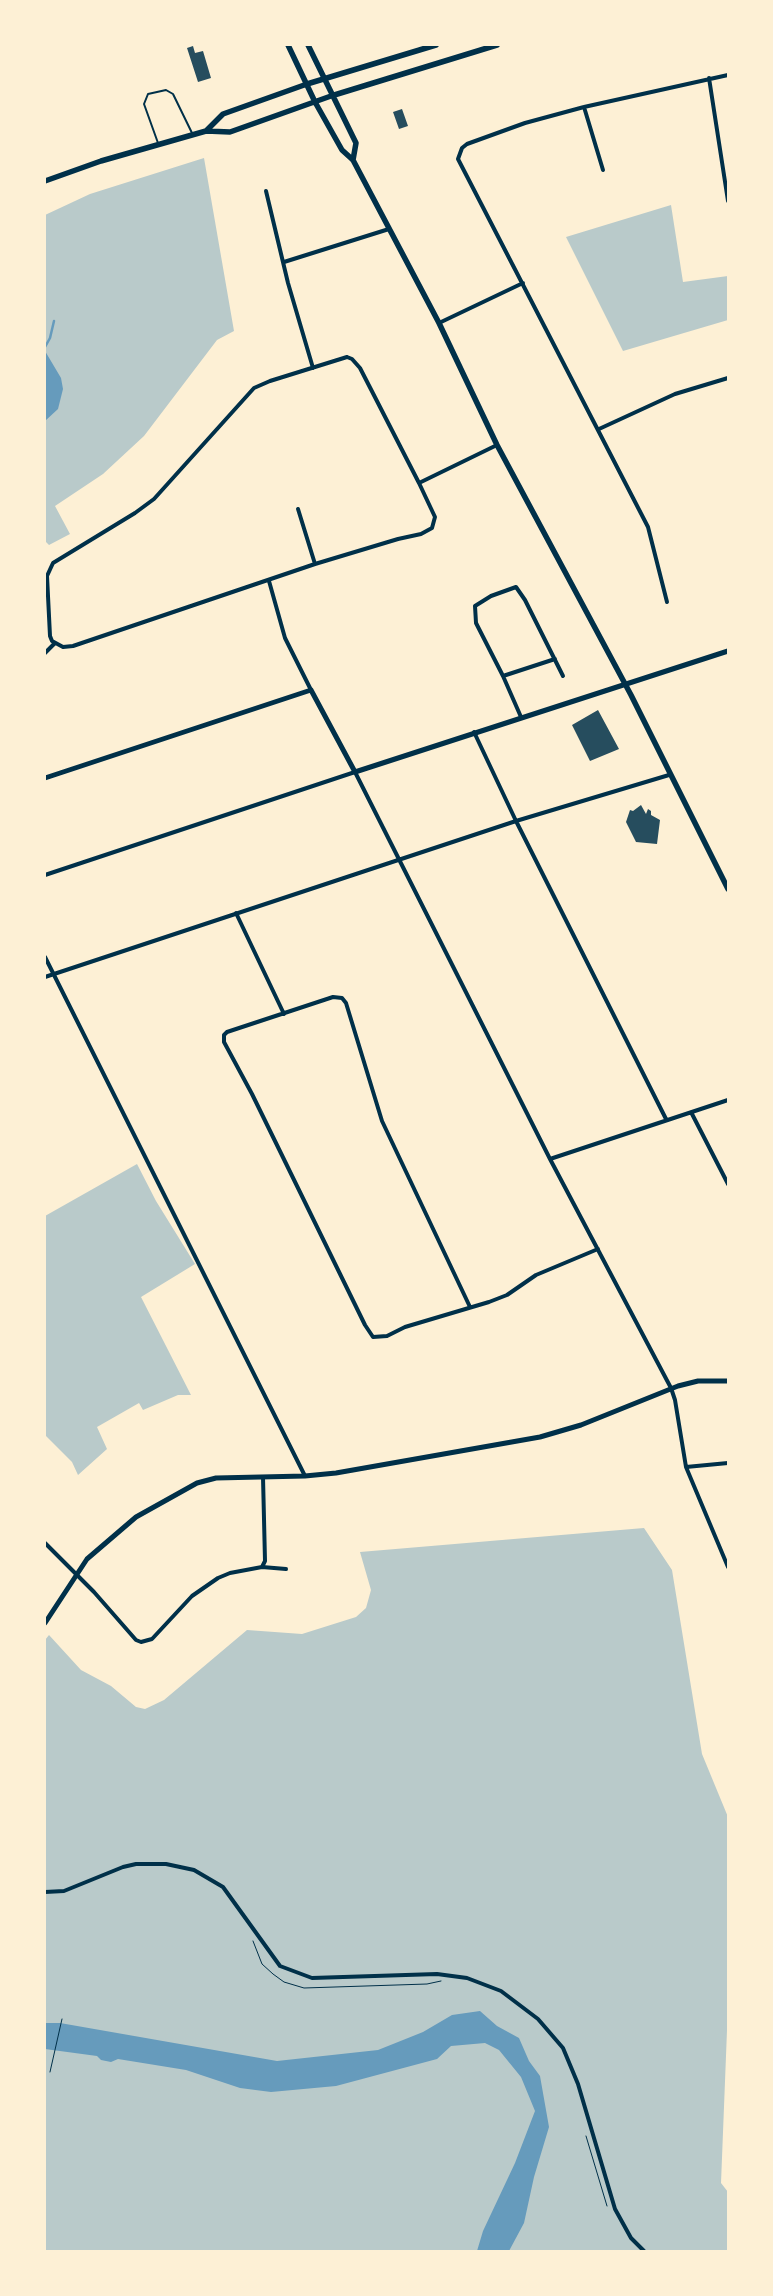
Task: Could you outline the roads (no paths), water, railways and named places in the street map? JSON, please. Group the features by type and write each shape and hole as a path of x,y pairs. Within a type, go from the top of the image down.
{"main road":[{"path":"288,45 316,102 342,150 353,160 439,324 497,445 624,683 728,889"},
{"path":"308,45 356,143 353,160"},
{"path":"206,131 223,114 325,78 436,45"},
{"path":"45,181 102,161 206,131 230,132 332,96 497,45"}],"street":[{"path":"668,602 648,527 599,429 469,183 460,163 460,153 467,144 525,123 584,107 728,75"},
{"path":"709,78 728,201"},
{"path":"584,107 603,170"},
{"path":"266,191 313,368"},
{"path":"284,262 389,229"},
{"path":"439,324 523,283"},
{"path":"346,357 356,363 435,517 435,523 428,531 314,564 73,646 63,646 53,642 50,632 47,576 53,563 136,513 154,498 250,391 270,381 346,357"},
{"path":"599,429 675,394 728,378"},
{"path":"419,483 497,445"},
{"path":"298,509 314,564"},
{"path":"270,580 285,638 355,772 550,1159 671,1388 675,1400 682,1456 728,1567"},
{"path":"521,718 503,676 476,623 475,606 491,596 516,587 525,600 563,676"},
{"path":"45,653 53,642"},
{"path":"45,875 474,732 728,650"},
{"path":"503,676 555,659"},
{"path":"45,778 311,690"},
{"path":"474,732 516,821 666,1119"},
{"path":"45,977 236,912 399,862 516,821 669,775"},
{"path":"236,912 284,1014"},
{"path":"45,957 305,1476"},
{"path":"470,1307 382,1121 346,1003 342,998 333,998 230,1030 224,1035 224,1042 252,1094 369,1332 374,1337 380,1338 405,1327 470,1307 507,1295 536,1275 598,1249"},
{"path":"550,1159 728,1100"},
{"path":"691,1112 728,1184"},
{"path":"45,1623 87,1559 136,1517 184,1490 216,1478 305,1476 336,1473 561,1432 671,1388 698,1381 728,1380"},
{"path":"686,1468 728,1463"},
{"path":"262,1567 264,1561 263,1477"},
{"path":"45,1544 136,1640 141,1642 152,1639 192,1596 211,1581 230,1572 262,1567 286,1569"},
{"path":"45,1892 64,1891 123,1867 136,1864 166,1864 194,1870 223,1887 280,1966 312,1978 437,1974 468,1978 501,1991 538,2018 562,2048 578,2084 614,2209 631,2238 644,2251"}],"lane":[{"path":"159,145 144,104 148,94 166,90 173,94 193,135"}],"water":[{"path":"45,351 61,378 63,389 58,409 45,421"},
{"path":"480,2011 497,2026 519,2038 529,2061 540,2076 549,2127 534,2177 524,2223 509,2251 477,2251 483,2231 515,2163 535,2111 521,2077 499,2050 485,2043 451,2046 437,2059 336,2086 271,2092 240,2088 186,2070 118,2059 111,2062 101,2060 97,2056 45,2049 45,2023 60,2023 277,2061 378,2050 423,2032 452,2015"}],"waterway":[{"path":"45,347 50,338 54,321"}]}
